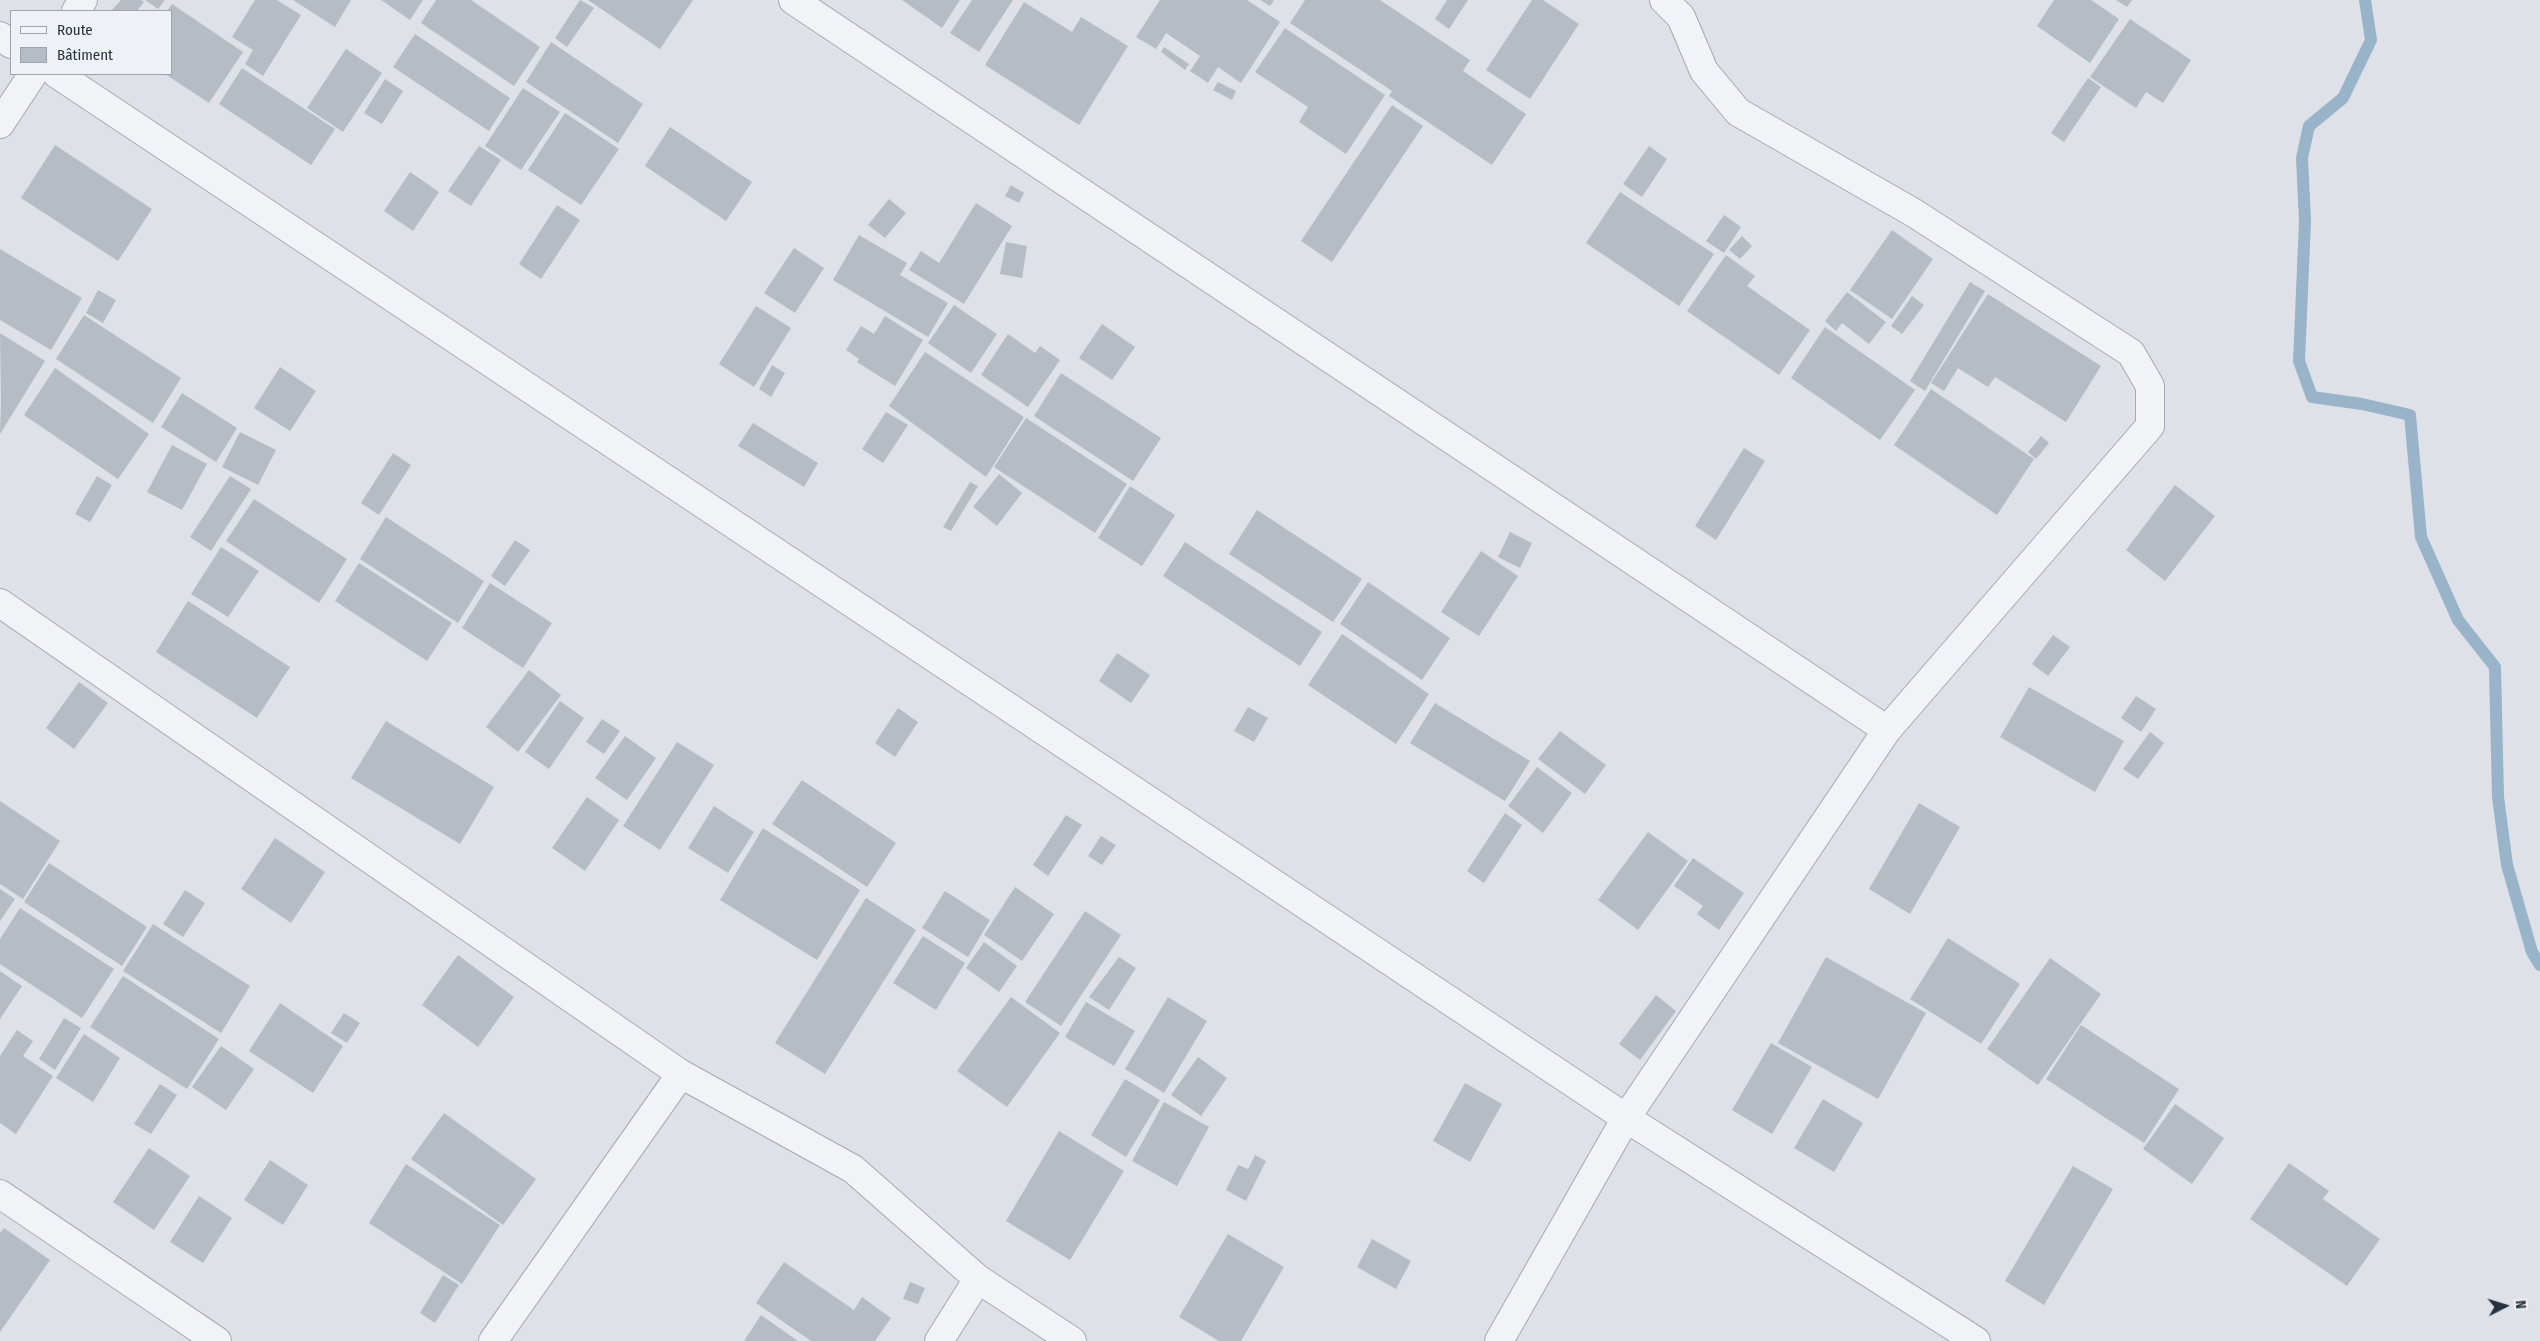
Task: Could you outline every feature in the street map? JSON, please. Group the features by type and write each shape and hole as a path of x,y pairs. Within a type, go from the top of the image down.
{"street":[{"path":"793,0 1887,730"},
{"path":"1499,1341 1626,1118 1887,730 2150,426 2150,386 2131,353 1914,213 1738,112 1704,71 1681,17 1664,0"},
{"path":"0,124 32,75"},
{"path":"59,75 1626,1118 1976,1341"},
{"path":"0,602 681,1074 852,1170 978,1279 1072,1341"},
{"path":"493,1341 681,1074"},
{"path":"0,1194 218,1341"},
{"path":"939,1341 978,1279"}],"building":[{"path":"121,0 141,0 144,2 138,10 112,10"},
{"path":"145,0 165,0 158,9"},
{"path":"255,0 277,0 301,15 263,76 245,64 253,50 232,37"},
{"path":"293,0 351,0 335,27"},
{"path":"381,0 423,0 410,20"},
{"path":"436,0 471,0 540,47 514,86 421,23"},
{"path":"580,0 594,8 567,47 555,38"},
{"path":"588,0 693,0 660,49"},
{"path":"902,0 960,0 942,28"},
{"path":"972,0 1013,0 979,52 950,33"},
{"path":"1160,0 1247,0 1280,22 1241,83 1218,67 1208,83 1190,71 1200,56 1166,33 1156,49 1136,37"},
{"path":"1260,0 1274,0 1270,6"},
{"path":"1305,0 1380,0 1470,60 1463,71 1526,114 1492,165 1389,96 1392,91 1290,23"},
{"path":"1447,0 1468,0 1449,29 1435,19"},
{"path":"1532,0 1543,0 1579,24 1530,99 1486,70"},
{"path":"2054,0 2091,0 2119,19 2090,63 2037,26"},
{"path":"2116,0 2132,0 2127,7"},
{"path":"1024,2 1072,32 1081,17 1128,46 1079,125 985,65"},
{"path":"172,4 243,52 209,103 167,75 172,75 172,10 168,10"},
{"path":"2130,19 2191,60 2163,103 2146,92 2136,108 2090,77"},
{"path":"1285,28 1385,95 1346,154 1299,122 1308,107 1255,72"},
{"path":"415,34 510,98 489,131 393,67"},
{"path":"551,42 643,104 618,143 526,82"},
{"path":"1164,47 1189,64 1185,70 1161,52"},
{"path":"346,49 382,73 343,132 307,108"},
{"path":"242,68 335,129 311,165 219,104"},
{"path":"2088,78 2101,87 2064,142 2051,133"},
{"path":"385,79 403,91 382,124 364,113"},
{"path":"1218,82 1236,91 1232,100 1213,90"},
{"path":"523,88 560,112 521,170 485,146"},
{"path":"1392,105 1423,126 1332,262 1301,241"},
{"path":"565,113 619,149 581,205 528,170"},
{"path":"670,127 752,182 726,221 645,166"},
{"path":"55,145 152,209 118,261 21,198"},
{"path":"479,146 501,160 471,206 448,191"},
{"path":"1649,146 1667,159 1642,197 1623,184"},
{"path":"410,172 439,192 413,231 384,211"},
{"path":"1011,185 1024,193 1019,203 1005,196"},
{"path":"1620,192 1714,254 1679,306 1586,243"},
{"path":"889,199 906,213 885,238 868,225"},
{"path":"976,203 1012,226 964,304 909,270 921,251 939,263"},
{"path":"557,205 580,220 541,279 519,264"},
{"path":"1724,215 1741,227 1724,253 1706,241"},
{"path":"1892,230 1933,259 1892,319 1850,290"},
{"path":"859,235 907,263 900,275 948,303 928,337 833,280"},
{"path":"1742,236 1752,246 1740,259 1729,250"},
{"path":"1006,242 1027,246 1022,278 1000,274"},
{"path":"794,248 824,268 795,313 764,293"},
{"path":"0,249 82,298 51,350 0,320"},
{"path":"1726,255 1755,276 1747,286 1810,330 1779,375 1687,311"},
{"path":"1970,282 1985,291 1925,391 1910,381"},
{"path":"98,290 116,300 103,323 86,313"},
{"path":"1847,292 1886,322 1869,344 1842,323 1836,331 1825,321"},
{"path":"1988,294 2101,366 2066,422 1995,377 1988,387 1958,368 1944,391 1931,383"},
{"path":"1912,296 1924,305 1902,334 1891,326"},
{"path":"954,305 997,334 971,373 928,343"},
{"path":"756,306 791,328 754,387 719,364"},
{"path":"84,315 181,378 153,423 56,359"},
{"path":"885,316 923,340 895,386 857,362 859,359 846,350 861,326 874,334"},
{"path":"1102,324 1135,347 1112,380 1079,358"},
{"path":"1825,327 1915,390 1880,440 1791,378"},
{"path":"0,333 45,361 0,434 1,402"},
{"path":"1008,334 1035,353 1040,346 1060,360 1028,407 981,375"},
{"path":"925,352 1024,417 986,477 889,406"},
{"path":"772,365 785,373 771,397 759,389"},
{"path":"280,367 316,391 290,431 254,408"},
{"path":"55,368 149,434 118,479 24,415"},
{"path":"1061,373 1161,438 1133,481 1034,416"},
{"path":"1931,389 2034,459 1997,515 1894,445"},
{"path":"182,393 237,428 216,462 161,427"},
{"path":"886,412 908,425 883,463 862,449"},
{"path":"1026,418 1127,484 1095,533 994,467"},
{"path":"753,423 818,463 804,487 738,446"},
{"path":"240,432 276,450 258,485 222,467"},
{"path":"2041,436 2049,443 2036,459 2028,452"},
{"path":"172,445 207,464 182,510 147,492"},
{"path":"1744,448 1765,461 1716,540 1695,526"},
{"path":"393,453 411,465 379,515 361,503"},
{"path":"999,474 1022,493 997,526 973,507"},
{"path":"97,476 112,485 90,522 75,514"},
{"path":"230,476 251,489 211,551 190,537"},
{"path":"970,482 978,486 951,531 943,527"},
{"path":"2175,485 2215,516 2165,581 2126,550"},
{"path":"1130,486 1175,515 1142,566 1098,538"},
{"path":"254,499 347,559 319,603 226,541"},
{"path":"1257,510 1362,579 1333,622 1229,554"},
{"path":"386,517 484,581 458,623 360,559"},
{"path":"1510,532 1532,543 1520,568 1498,557"},
{"path":"515,540 530,550 505,586 491,576"},
{"path":"1185,542 1322,632 1300,666 1163,576"},
{"path":"221,547 259,571 228,617 191,594"},
{"path":"1481,551 1518,576 1479,636 1441,612"},
{"path":"359,563 452,623 427,661 335,601"},
{"path":"1368,582 1450,638 1422,680 1340,624"},
{"path":"490,583 552,623 523,668 462,628"},
{"path":"188,601 290,667 257,718 156,652"},
{"path":"1342,634 1429,694 1396,744 1308,685"},
{"path":"2053,635 2070,647 2048,676 2032,664"},
{"path":"1117,653 1150,675 1131,703 1099,681"},
{"path":"529,670 561,695 518,752 486,727"},
{"path":"79,682 108,703 74,749 46,728"},
{"path":"2029,687 2124,741 2095,792 2000,737"},
{"path":"2136,696 2156,709 2141,732 2121,718"},
{"path":"560,701 584,718 549,769 525,752"},
{"path":"1435,703 1530,761 1505,801 1410,743"},
{"path":"1248,707 1268,718 1254,742 1234,731"},
{"path":"898,708 918,722 895,757 875,743"},
{"path":"602,719 620,731 604,754 586,742"},
{"path":"386,721 494,787 460,844 351,778"},
{"path":"1560,731 1606,765 1585,794 1538,759"},
{"path":"2150,732 2164,743 2138,779 2123,769"},
{"path":"625,736 656,758 627,800 595,778"},
{"path":"677,742 714,765 660,850 623,826"},
{"path":"1537,767 1572,793 1543,833 1508,806"},
{"path":"802,780 896,843 867,887 772,824"},
{"path":"587,797 619,820 585,871 552,848"},
{"path":"0,801 60,841 23,899 0,884"},
{"path":"1919,803 1960,827 1910,914 1869,889"},
{"path":"714,806 754,832 728,873 688,848"},
{"path":"1505,813 1522,825 1484,883 1467,871"},
{"path":"1066,815 1082,825 1048,876 1033,865"},
{"path":"763,828 860,890 817,960 720,900"},
{"path":"1648,832 1688,861 1638,930 1598,900"},
{"path":"1101,836 1116,845 1102,865 1088,856"},
{"path":"275,838 325,872 291,923 241,889"},
{"path":"1693,858 1744,893 1719,930 1697,914 1703,906 1674,886"},
{"path":"49,863 147,927 122,966 24,902"},
{"path":"1015,887 1054,914 1022,961 984,935"},
{"path":"0,889 15,899 0,921"},
{"path":"185,890 205,903 183,937 163,924"},
{"path":"945,891 990,920 968,957 922,928"},
{"path":"866,898 916,930 825,1074 775,1043"},
{"path":"20,908 114,969 82,1018 0,964 0,939"},
{"path":"1085,911 1121,935 1061,1026 1025,1002"},
{"path":"153,924 250,986 221,1033 123,971"},
{"path":"923,936 965,963 936,1010 893,983"},
{"path":"1948,938 2020,984 1981,1044 1910,999"},
{"path":"984,942 1017,966 999,992 966,968"},
{"path":"458,955 514,997 478,1047 422,1005"},
{"path":"1119,957 1136,968 1109,1010 1089,997"},
{"path":"1826,957 1926,1013 1878,1099 1778,1043"},
{"path":"2050,958 2101,994 2038,1085 1987,1049"},
{"path":"0,971 22,986 0,1019"},
{"path":"123,976 219,1039 187,1089 90,1027"},
{"path":"1656,995 1676,1011 1640,1060 1619,1044"},
{"path":"1011,997 1060,1033 1007,1107 957,1071"},
{"path":"1168,997 1207,1021 1164,1093 1125,1069"},
{"path":"1086,1002 1135,1031 1114,1066 1065,1037"},
{"path":"280,1003 343,1046 313,1093 249,1051"},
{"path":"344,1013 360,1023 347,1043 331,1033"},
{"path":"64,1018 81,1028 55,1070 39,1059"},
{"path":"2081,1025 2179,1089 2144,1143 2046,1079"},
{"path":"17,1030 33,1041 23,1056 53,1076 16,1134 0,1123 0,1056"},
{"path":"84,1034 120,1058 93,1102 56,1078"},
{"path":"1771,1043 1812,1067 1772,1134 1732,1110"},
{"path":"221,1046 254,1069 226,1110 192,1087"},
{"path":"1198,1057 1227,1078 1201,1116 1171,1095"},
{"path":"1125,1079 1160,1100 1126,1157 1091,1135"},
{"path":"1465,1083 1502,1104 1470,1162 1433,1141"},
{"path":"160,1084 177,1095 151,1134 134,1124"},
{"path":"1823,1099 1863,1123 1834,1172 1794,1148"},
{"path":"1164,1102 1209,1127 1177,1186 1132,1161"},
{"path":"2175,1104 2224,1138 2192,1184 2143,1149"},
{"path":"444,1113 536,1179 503,1225 411,1159"},
{"path":"1059,1131 1124,1171 1070,1260 1006,1221"},
{"path":"149,1148 190,1176 154,1230 113,1202"},
{"path":"1255,1155 1266,1161 1246,1201 1226,1190 1238,1165 1248,1169"},
{"path":"270,1160 308,1185 283,1225 244,1200"},
{"path":"2289,1163 2329,1191 2323,1199 2380,1239 2347,1286 2250,1219"},
{"path":"406,1164 500,1225 462,1284 369,1223"},
{"path":"2073,1166 2113,1189 2044,1305 2005,1281"},
{"path":"199,1196 232,1218 203,1263 170,1242"},
{"path":"4,1228 50,1260 0,1332 0,1233"},
{"path":"1228,1234 1284,1267 1241,1341 1219,1341 1179,1317"},
{"path":"1372,1239 1411,1261 1396,1289 1357,1267"},
{"path":"784,1262 854,1310 862,1297 891,1318 875,1341 811,1341 756,1303"},
{"path":"443,1275 459,1285 435,1323 420,1313"},
{"path":"910,1282 925,1288 918,1304 903,1299"},
{"path":"761,1315 798,1341 744,1341"}],"waterway":[{"path":"2365,0 2371,40 2343,98 2309,126 2302,158 2305,221 2299,361 2312,397 2362,404 2410,415 2421,537 2458,620 2495,667 2498,797 2507,865 2532,952 2540,965"}]}
